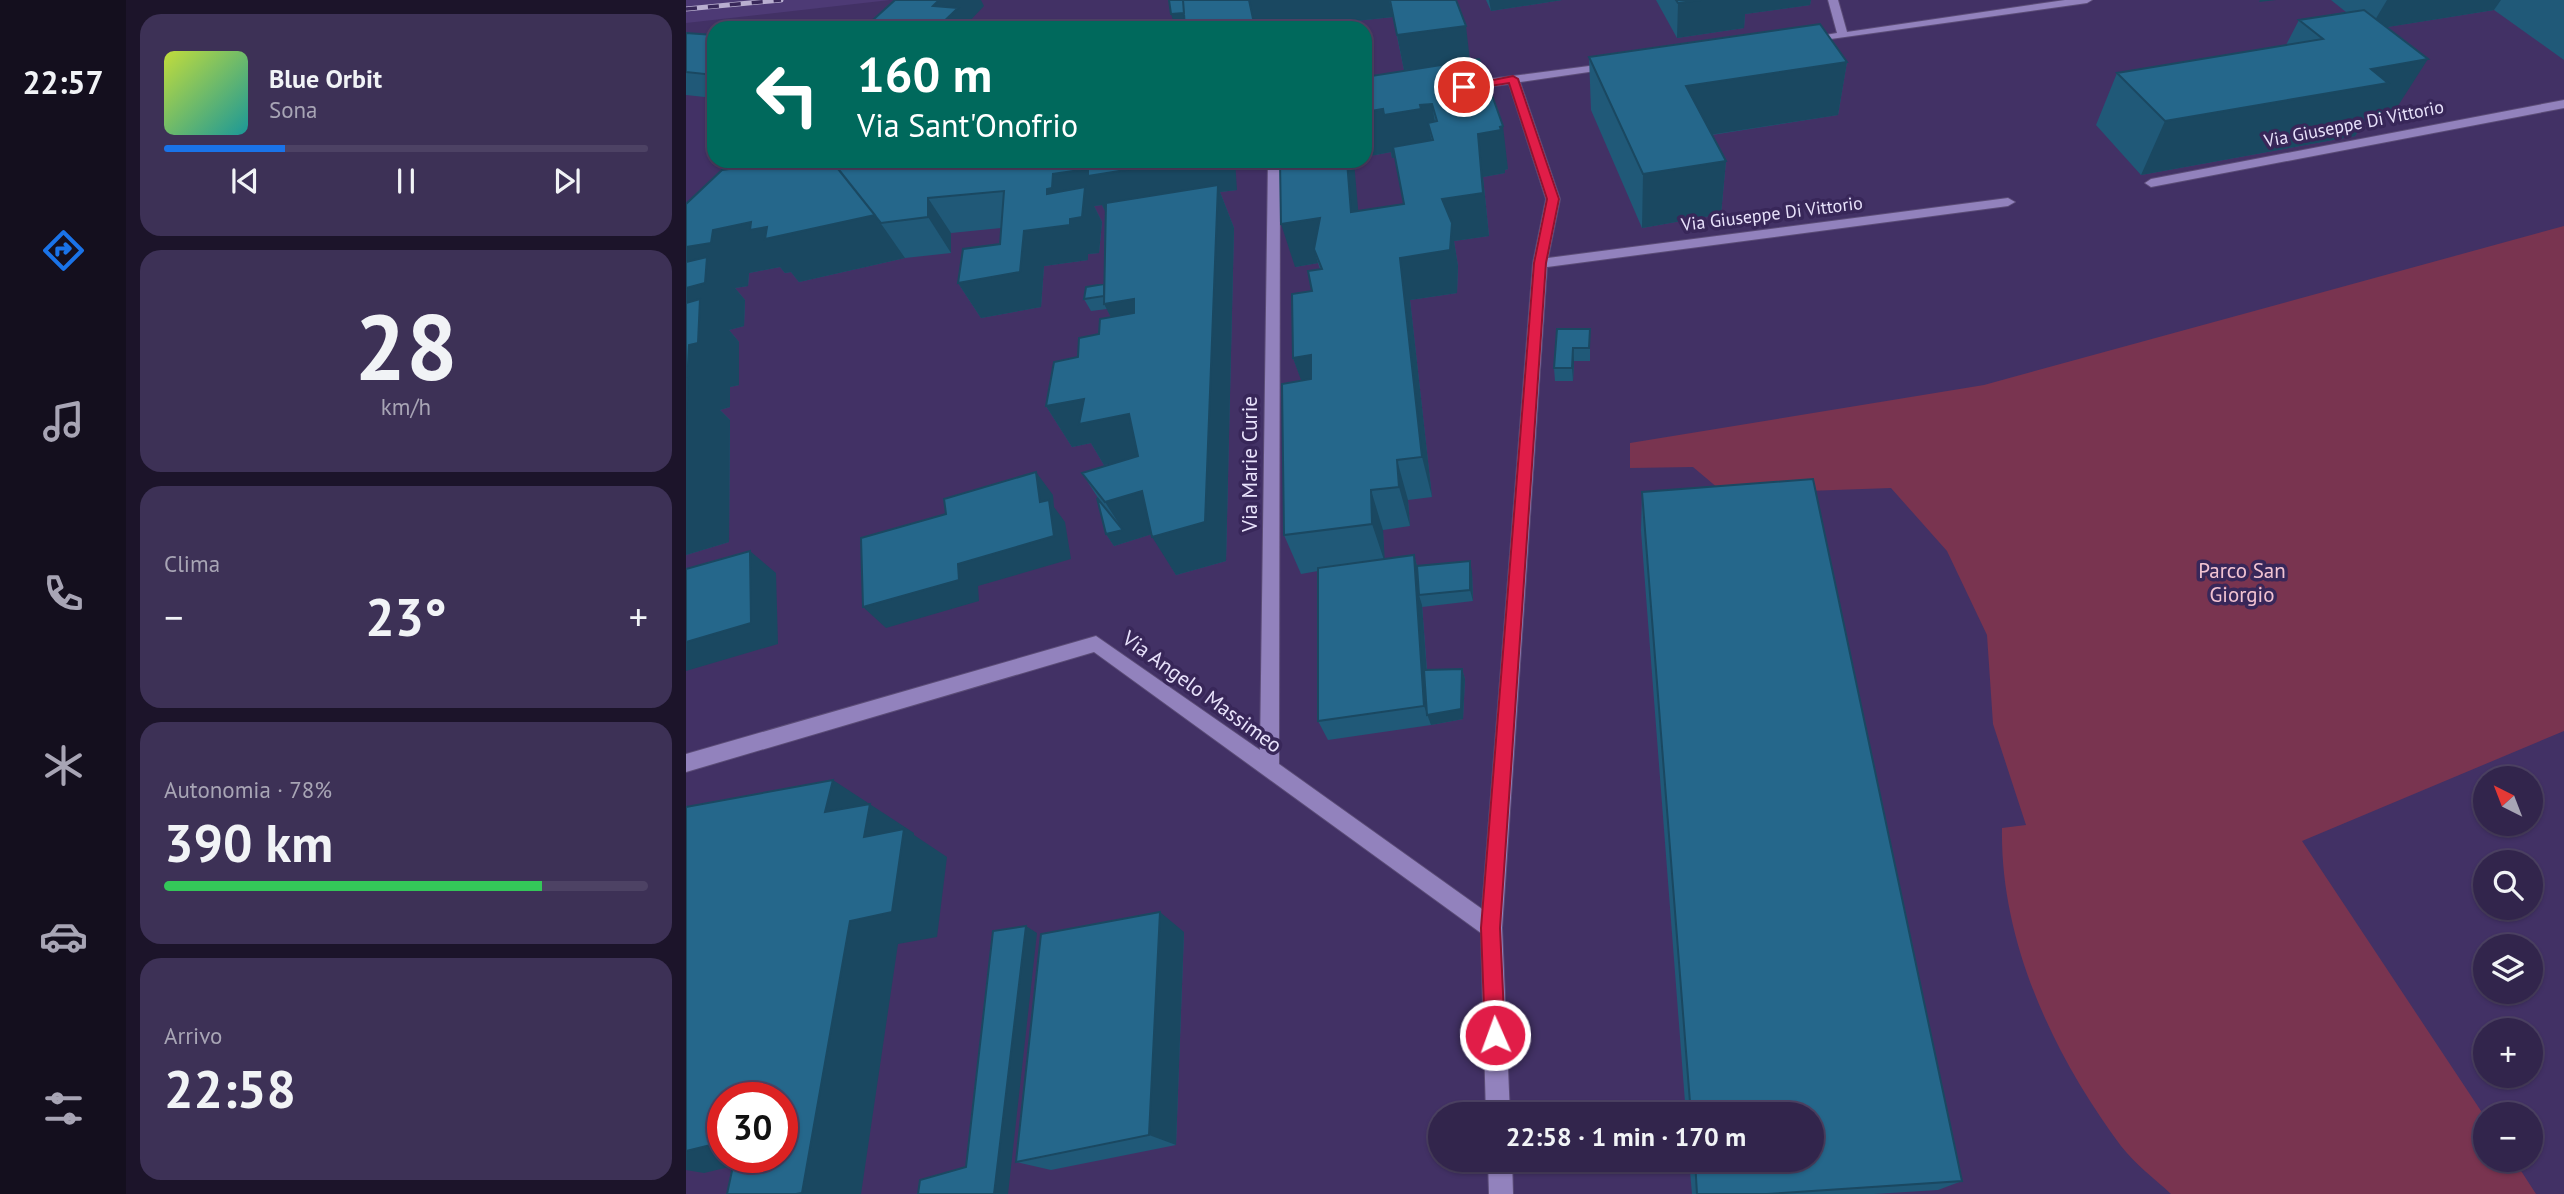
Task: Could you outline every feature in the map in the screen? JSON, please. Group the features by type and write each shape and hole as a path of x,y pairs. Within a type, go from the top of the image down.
{"street":[{"path":"1833,0 1843,36"},
{"path":"1788,43 2087,0"},
{"path":"1459,88 1623,65"},
{"path":"1498,1102 1491,928 1540,263 1553,199 1513,79"},
{"name":"Via Giuseppe Di Vittorio","path":"2151,183 2564,104"},
{"name":"Via Marie Curie","path":"1269,768 1274,168"},
{"name":"Via Giuseppe Di Vittorio","path":"1540,263 2008,202"},
{"name":"Via Angelo Massimeo","path":"686,763 1096,644 1491,928"},
{"path":"1500,1172 1501,1194"}],"shaded area":[{"path":"686,0 890,0 686,23"}],"green space":[{"name":"Parco San Giorgio","path":"2564,226 2564,731 2481,766 2473,766 2473,769 2302,841 2475,1102 2473,1172 2522,1172 2536,1194 2171,1194 2127,1153 2097,1111 2053,1036 2021,955 2010,913 2002,828 2026,825 1993,724 1987,635 1947,551 1891,488 1725,494 1693,467 1630,468 1630,443 1984,385"}],"building":[{"path":"895,0 939,0 933,6 958,8 944,21 872,21"},
{"path":"1169,0 1183,0 1184,13 1171,14"},
{"path":"1183,0 1249,0 1254,21 1184,21"},
{"path":"1390,0 1456,0 1466,26 1397,35"},
{"path":"1676,0 1701,0 1678,3"},
{"path":"2364,10 2428,59 2371,69 2388,83 2165,121 2117,73 2323,39 2299,20"},
{"path":"1820,24 1847,62 1686,86 1726,161 1643,174 1589,57"},
{"path":"686,33 707,34 707,74 686,72"},
{"path":"1479,59 1503,126 1500,127 1501,130 1478,134 1483,193 1442,199 1452,223 1450,250 1400,258 1422,457 1397,460 1399,487 1371,490 1372,524 1284,535 1282,384 1311,379 1311,355 1293,358 1292,294 1312,291 1308,271 1322,269 1314,249 1320,218 1281,224 1280,168 1348,168 1351,212 1404,204 1393,147 1433,140 1428,123 1437,121 1432,104 1420,105 1421,109 1384,115 1383,109 1372,111 1372,76"},
{"path":"837,168 1138,168 1088,176 1088,169 1053,174 1052,188 1047,189 1047,194 1085,187 1082,217 1070,219 1070,225 1024,231 1020,272 958,283 963,249 1000,244 1004,191 928,198 928,217 881,223"},
{"path":"838,168 875,215 765,239 767,227 750,230 751,222 713,230 711,243 686,247 686,204 722,170"},
{"path":"1218,185 1205,522 1152,537 1142,491 1105,502 1082,473 1138,456 1129,414 1079,424 1084,399 1046,406 1054,362 1078,357 1079,338 1099,334 1100,319 1134,313 1134,299 1104,304 1106,203"},
{"path":"707,257 705,283 686,288 686,262"},
{"path":"1104,284 1104,296 1084,299 1086,287"},
{"path":"700,299 698,343 689,345 686,366 686,303"},
{"path":"1557,329 1590,329 1589,348 1573,348 1572,368 1554,368"},
{"path":"688,378 686,425 686,379"},
{"path":"1036,472 1040,502 1049,500 1054,536 958,564 959,580 863,607 861,538 946,514 944,499"},
{"path":"1813,479 1962,1181 1767,1194 1697,1194 1696,1172 1824,1172 1824,1102 1690,1102 1642,492"},
{"path":"1097,498 1123,530 1106,534"},
{"path":"750,551 751,623 686,642 686,569"},
{"path":"1414,555 1424,706 1318,721 1318,568"},
{"path":"1470,561 1470,590 1419,595 1417,566"},
{"path":"1462,669 1461,709 1427,715 1424,670"},
{"path":"833,780 825,812 870,804 864,837 904,829 892,912 850,921 802,1193 727,1194 732,1173 798,1173 798,1082 707,1082 707,1146 686,1151 686,807"},
{"path":"1160,912 1149,1135 1016,1162 1041,934"},
{"path":"1026,926 994,1194 918,1194 920,1180 966,1167 993,931"}],"railway":[{"path":"686,9 781,0"}],"route":[{"path":"1464,87 1513,79 1553,199 1540,263 1491,928 1495,1035"}]}
